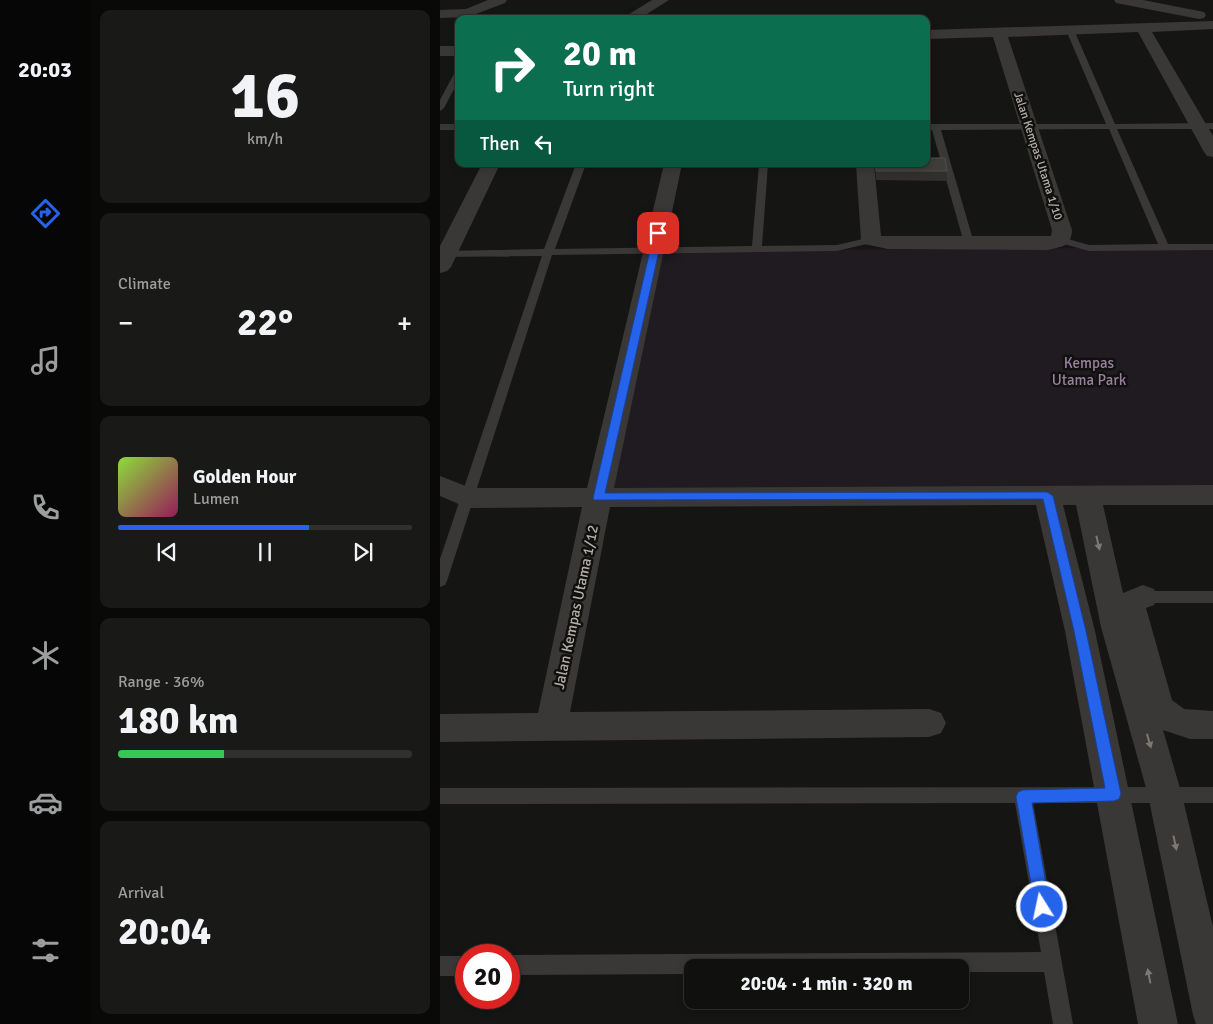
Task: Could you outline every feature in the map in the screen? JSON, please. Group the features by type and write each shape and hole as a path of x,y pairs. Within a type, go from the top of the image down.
{"street":[{"path":"440,14 476,11 500,0"},
{"path":"635,15 662,0"},
{"path":"1121,0 1200,15"},
{"path":"930,35 1213,25"},
{"path":"1143,28 1206,126 1213,152"},
{"name":"Jalan Kempas Utama 1/10","path":"871,240 888,243 1048,244 1061,240 1062,230 999,32"},
{"path":"440,51 455,51"},
{"path":"442,259 489,167"},
{"name":"Jalan Kempas Utama 1/12","path":"551,727 598,498 672,167"},
{"path":"865,167 871,240"},
{"path":"440,485 468,498 1213,495"},
{"path":"1087,495 1116,626 1165,795 1213,1015"},
{"path":"1047,496 1080,631 1114,794 1158,1024"},
{"path":"1143,597 1132,602 1131,607 1158,706 1164,716 1176,722 1198,726 1213,725"},
{"path":"440,728 929,723"}],"lane":[{"path":"1070,30 1164,247"},
{"path":"440,108 455,80"},
{"path":"969,243 931,127 1206,126"},
{"path":"440,127 455,127"},
{"path":"440,581 548,254 580,167"},
{"path":"757,249 763,167"},
{"path":"442,259 655,251 837,248 871,240"},
{"path":"1061,240 1089,248 1213,247"},
{"path":"1143,597 1213,597"},
{"path":"440,796 1023,797 1114,794 1213,795"},
{"path":"1023,797 1063,1024"},
{"path":"520,966 1052,962"},
{"path":"440,966 455,966"}],"green space":[{"name":"Kempas Utama Park","path":"1213,247 1213,495 598,498 655,251"}],"building":[{"path":"930,158 945,158 947,171 876,171 876,167 930,167"}],"route":[{"path":"658,233 598,498 1047,496 1080,631 1114,794 1023,797 1042,907"}]}
